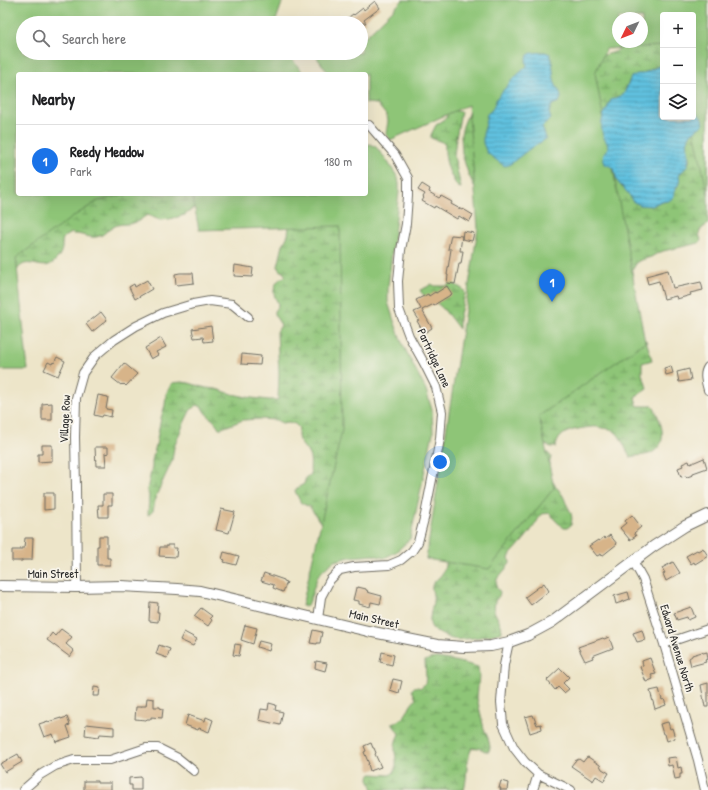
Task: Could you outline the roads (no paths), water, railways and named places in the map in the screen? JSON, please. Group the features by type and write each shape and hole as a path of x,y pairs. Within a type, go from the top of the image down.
{"street":[{"name":"Partridge Lane","path":"318,619 321,597 330,580 340,570 354,567 389,565 401,560 412,551 418,542 425,515 440,439 442,412 436,387 409,336 399,309 398,281 406,224 408,178 395,155 369,125"},
{"name":"Village Row","path":"77,587 75,437 76,398 83,373 95,356 114,340 136,326 163,313 193,304 210,301 232,304 248,317"},
{"path":"708,367 706,369 705,376 708,390"},
{"name":"Main Street","path":"0,586 136,587 200,591 393,637 436,645 464,647 491,646 509,642 552,622 654,546 685,526 708,515"},
{"name":"Edward Avenue North","path":"634,561 644,579 698,760 705,790"},
{"path":"664,644 708,629"},
{"path":"509,642 504,664 501,702 503,724 514,748 525,762 538,774 571,790"},
{"path":"23,790 40,775 55,766 74,760 110,760 146,748 158,748 178,758 194,771"},
{"path":"533,790 538,774"}],"water":[{"path":"545,52 550,54 555,83 561,98 559,102 552,105 549,113 551,119 542,127 546,139 528,150 509,165 505,166 487,153 483,143 483,134 487,114 492,110 501,93 527,66 526,61 528,55 532,53"},
{"path":"660,65 660,120 696,120 697,114 701,118 703,124 689,137 687,144 689,159 686,167 679,175 680,179 673,198 668,201 661,201 652,206 640,205 632,201 630,196 617,181 614,168 605,164 603,157 608,147 603,136 602,122 609,103 611,100 624,94 631,77 637,74 642,74"}],"place":[{"name":"Reedy Meadow","path":"552,302"}]}
